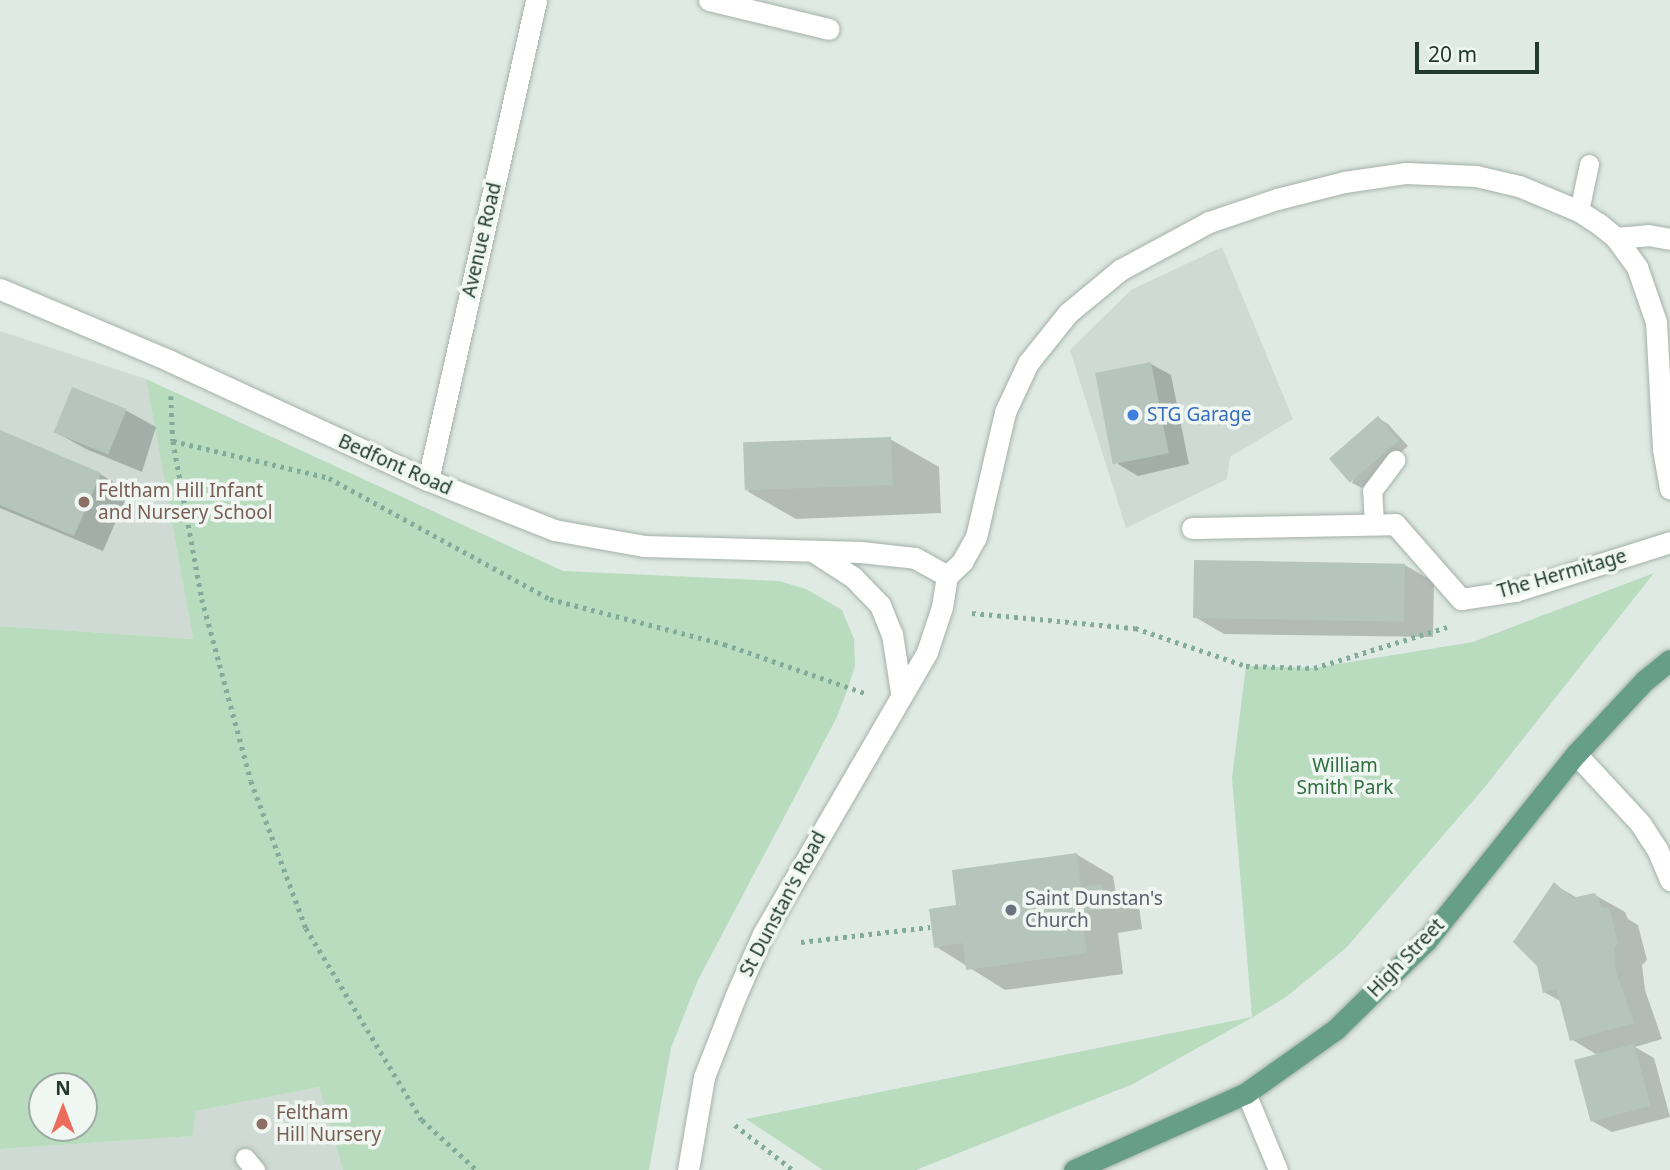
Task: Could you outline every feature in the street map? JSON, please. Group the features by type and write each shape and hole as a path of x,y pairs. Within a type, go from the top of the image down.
{"main road":[{"name":"High Street","path":"1074,1170 1246,1093 1336,1029 1426,941 1576,754 1644,681 1670,660"}],"street":[{"name":"Avenue Road","path":"428,481 536,0"},
{"path":"709,0 828,29"},
{"path":"812,551 861,552 915,558 947,576 962,562 976,537 1006,412 1028,363 1068,313 1120,270 1209,222 1278,199 1344,182 1406,173 1476,176 1519,186 1578,211 1616,237 1637,267 1656,321 1663,449 1670,488"},
{"path":"1616,237 1648,235 1670,239"},
{"name":"Bedfont Road","path":"0,289 168,360 428,481 498,511 554,530 644,546 812,551"},
{"path":"1192,528 1395,524 1461,599"},
{"name":"The Hermitage","path":"1461,599 1515,591 1670,542"},
{"path":"812,551 853,577 880,605 892,634 898,697"},
{"name":"St Dunstan's Road","path":"688,1170 704,1077 757,946 898,697 927,652 942,607 947,576"},
{"path":"1576,754 1640,823 1657,849 1670,880"}],"lane":[{"path":"1578,211 1589,164"},
{"path":"1374,525 1372,491 1395,460"},
{"path":"1246,1093 1278,1170"}],"path":[{"path":"168,360 173,441 202,599 251,781 306,928 422,1120 477,1170"},
{"path":"173,441 329,478 550,599 724,644 898,697"},
{"path":"942,607 972,613 1135,628 1246,666 1314,668 1451,626 1461,599"},
{"path":"801,942 930,928"},
{"path":"735,1125 793,1170"}],"shaded area":[{"path":"1222,247 1293,419 1230,457 1227,479 1126,528 1070,350 1131,290"},
{"name":"Feltham Hill Infant and Nursery School","path":"0,331 146,379 193,639 0,626"},
{"name":"Feltham Hill Nursery","path":"319,1087 343,1170 0,1170 0,1149 191,1136 196,1111"}],"green space":[{"path":"146,379 563,571 779,581 806,589 842,610 854,639 855,666 837,717 698,980 671,1048 649,1170 343,1170 319,1087 196,1111 192,1136 0,1149 0,626 193,639"},
{"name":"William Smith Park","path":"1654,573 1484,788 1346,948 1286,997 1253,1017 1133,1084 916,1170 823,1170 746,1119 1252,1017 1232,778 1246,666 1314,668 1473,642"}],"building":[{"name":"STG Garage","path":"1151,362 1169,453 1113,464 1095,373"},
{"path":"72,387 127,409 108,455 54,432"},
{"path":"1378,416 1399,440 1350,483 1329,459"},
{"path":"0,430 101,473 74,536 0,505"},
{"path":"891,437 893,485 745,490 743,442"},
{"path":"1194,560 1405,564 1404,622 1193,618"},
{"name":"Saint Dunstan's Church","path":"1077,853 1081,887 1102,884 1106,909 1081,912 1087,953 966,970 963,943 934,948 929,909 956,905 952,870"},
{"path":"1554,882 1572,898 1595,893 1602,908 1609,907 1618,943 1614,948 1616,972 1634,1023 1570,1041 1556,988 1543,993 1537,966 1513,942"},
{"path":"1634,1044 1651,1106 1591,1122 1574,1060"}],"place":[{"name":"STG Garage","path":"1133,415"},
{"name":"Feltham Hill Infant and Nursery School","path":"84,502"},
{"name":"Saint Dunstan's Church","path":"1011,910"},
{"name":"Feltham Hill Nursery","path":"262,1124"}]}
